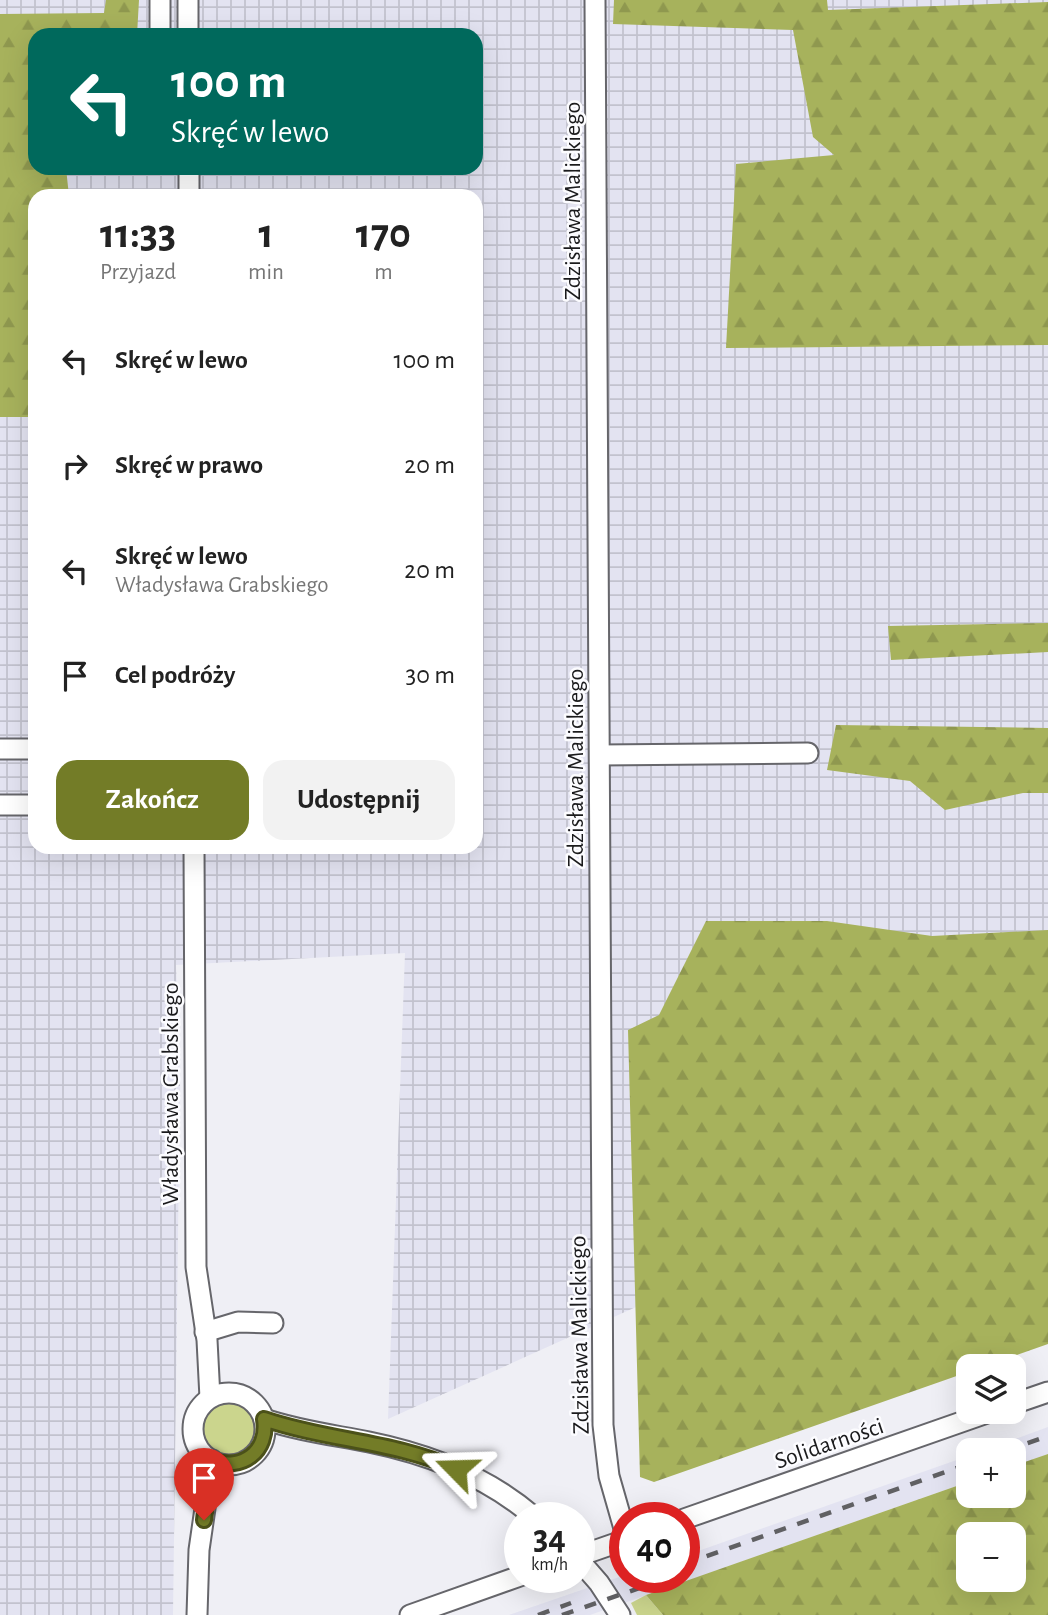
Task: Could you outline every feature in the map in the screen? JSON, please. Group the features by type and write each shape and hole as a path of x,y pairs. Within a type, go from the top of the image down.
{"street":[{"path":"160,0 160,28"},
{"path":"188,0 188,28"},
{"name":"Zdzisława Malickiego","path":"595,0 603,1437 616,1502"},
{"path":"0,749 28,749"},
{"path":"600,755 808,753"},
{"path":"0,805 28,804"},
{"name":"Władysława Grabskiego","path":"194,854 196,1267 206,1336 219,1395"},
{"path":"206,1336 238,1322 273,1323"},
{"path":"1026,1400 1048,1392"},
{"path":"240,1394 251,1399 260,1408 264,1429 259,1449 251,1457 242,1463 221,1463 197,1445 193,1424 202,1405 219,1395 240,1394"},
{"name":"Solidarności","path":"700,1513 956,1424"},
{"path":"264,1429 367,1441 408,1451 439,1461 513,1502"},
{"path":"198,1613 198,1559 204,1520 221,1463"},
{"path":"595,1575 620,1615"},
{"path":"410,1615 504,1582"}],"shaded area":[{"path":"0,0 1048,0 1048,1121 388,1419 405,953 176,965 180,1081 173,1615 0,1615"},
{"path":"1048,1427 1048,1454 1026,1462 1026,1438 1018,1438"},
{"path":"956,1460 956,1486 700,1576 700,1550"},
{"path":"609,1581 609,1593 653,1593 590,1615 509,1615 573,1593 595,1593 595,1585"}],"green space":[{"path":"106,0 139,0 137,28 28,28 28,175 67,175 68,189 28,189 28,417 0,417 0,14 104,13"},
{"path":"614,0 827,0 828,10 1048,2 1048,345 726,348 736,164 834,155 813,137 793,30 613,24"},
{"path":"1048,623 1048,652 891,660 888,626"},
{"path":"836,725 1048,728 1048,793 1023,793 945,810 910,781 827,770"},
{"path":"706,921 827,921 932,936 1048,930 1048,1344 1019,1354 956,1354 956,1376 654,1482 640,1477 628,1030 659,1015"},
{"path":"229,1403 239,1405 247,1411 253,1419 253,1439 247,1447 239,1453 229,1455 219,1453 211,1447 205,1439 203,1429 205,1419 211,1411 219,1405"},
{"path":"1048,1454 1048,1615 663,1615 646,1595 700,1593 700,1576 956,1486 956,1508 1026,1508 1026,1462"},
{"path":"646,1595 663,1615 637,1615 631,1603"}],"railway":[{"path":"1026,1444 1048,1436"},
{"path":"700,1558 956,1468"},
{"path":"562,1615 625,1593"},
{"path":"538,1615 571,1603"}],"route":[{"path":"204,1520 205,1495 212,1460 230,1465 242,1463 251,1457 264,1439 264,1419 334,1437 367,1441 408,1451 456,1469"}]}
